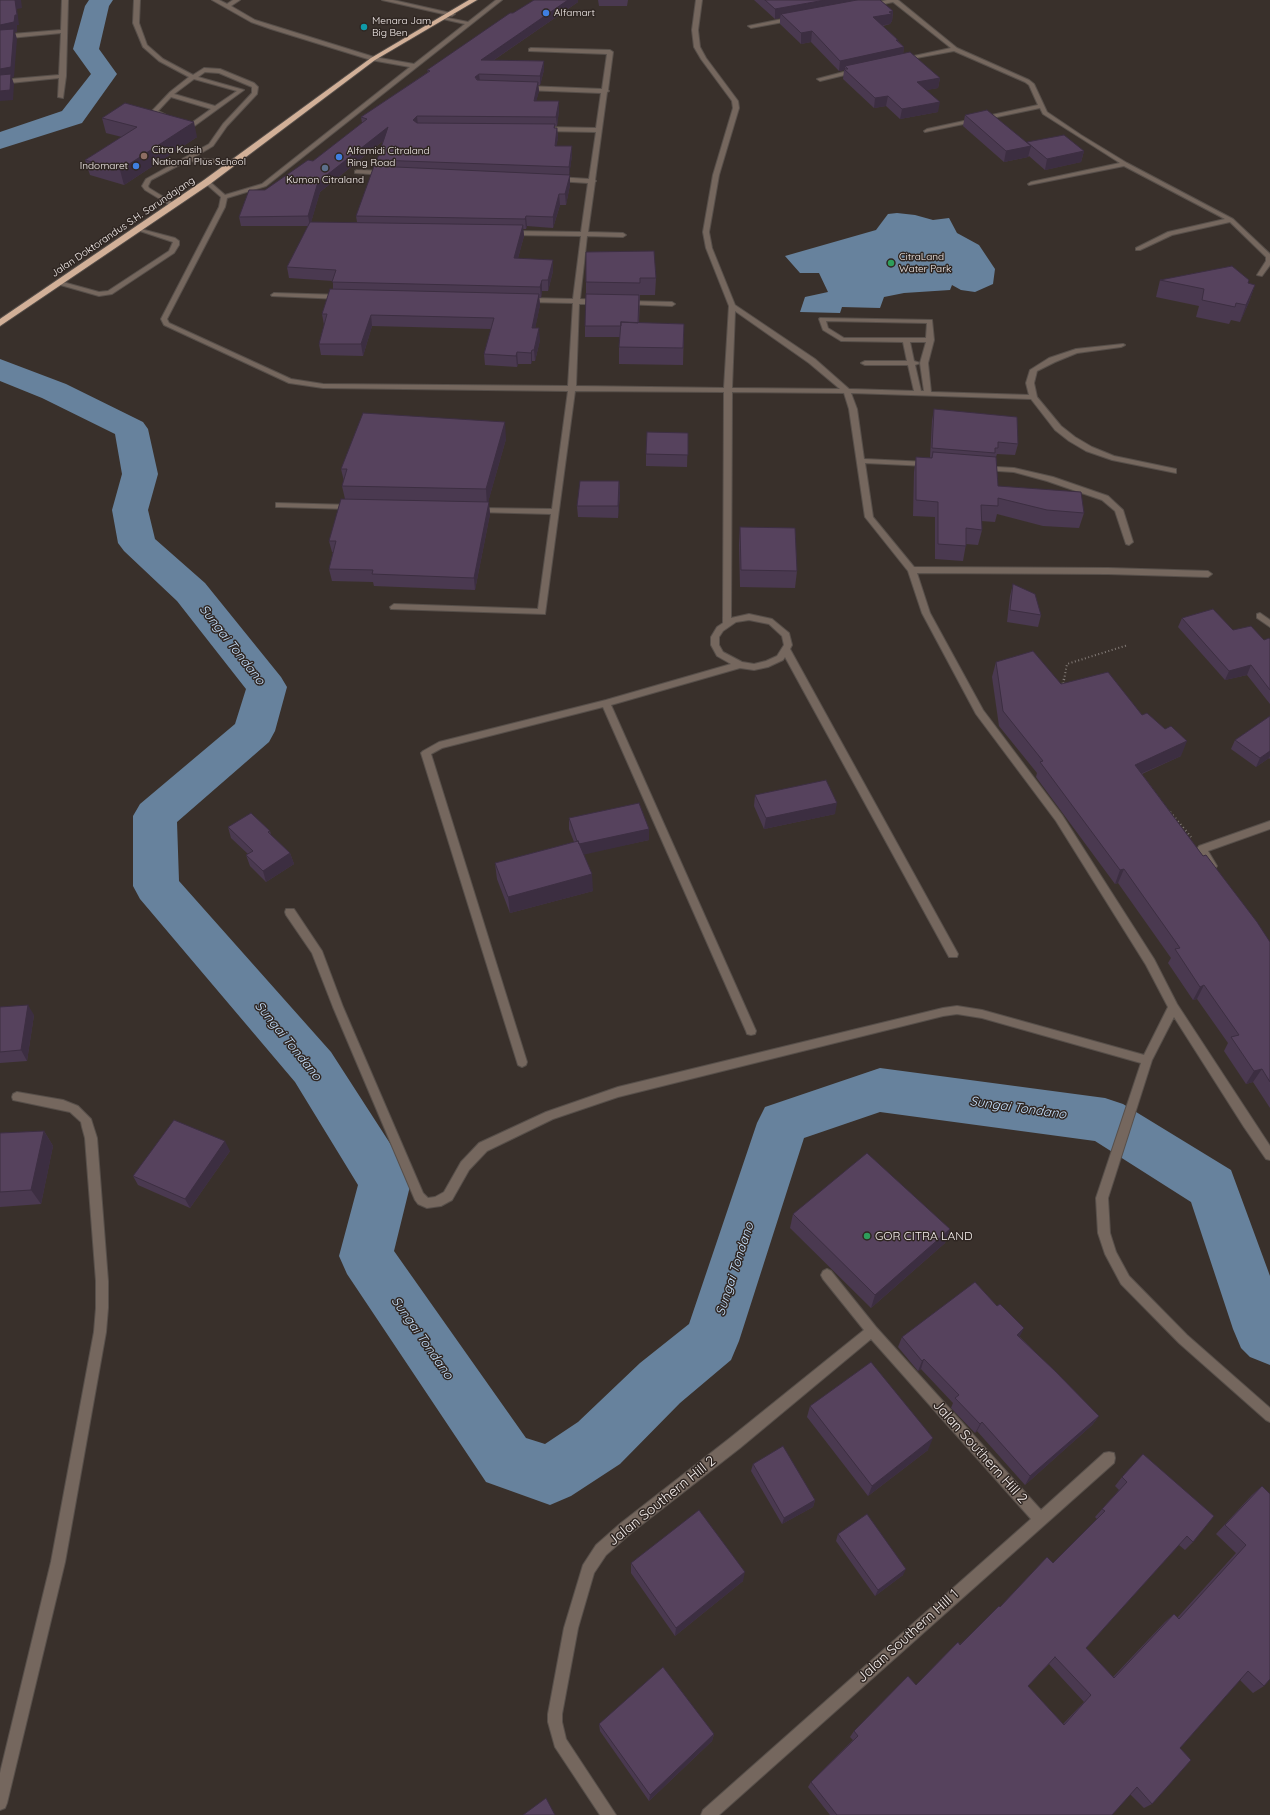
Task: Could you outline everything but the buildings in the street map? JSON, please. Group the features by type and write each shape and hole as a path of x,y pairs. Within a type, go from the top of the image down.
{"highway":[{"name":"Jalan Doktorandus S.H. Sarundajang","path":"0,323 207,182 373,59 474,0"}],"street":[{"path":"61,97 65,31 65,0"},
{"path":"137,0 136,22 145,46 161,60 193,77 240,90 191,126 178,121"},
{"path":"215,0 259,23 373,59 415,66"},
{"path":"226,7 237,0"},
{"path":"385,0 448,16 469,24"},
{"path":"224,197 264,185 499,0"},
{"path":"699,0 695,30 697,47 703,58 735,101 736,108 716,176 706,232 709,248 732,306 728,390 727,623"},
{"path":"864,6 895,0 955,48 1027,81 1031,84 1045,113 1053,119 1125,164 1231,220 1269,257 1269,261 1260,275"},
{"path":"751,26 796,18"},
{"path":"0,37 65,31"},
{"path":"895,62 955,48"},
{"path":"394,607 542,612 572,388 576,302 584,235 593,180 598,130 606,91 610,52 531,50"},
{"path":"820,79 865,69"},
{"path":"171,119 154,112 170,95 204,70 217,70 252,84 256,90 225,124 211,145 148,180 145,186 146,189 173,205"},
{"path":"0,82 63,76"},
{"path":"519,88 606,91"},
{"path":"170,95 215,108"},
{"path":"927,131 1041,106"},
{"path":"538,128 598,130"},
{"path":"188,159 233,163"},
{"path":"1031,184 1125,164"},
{"path":"357,172 394,174"},
{"path":"547,179 593,180"},
{"path":"207,182 224,197"},
{"path":"224,197 222,207 164,319 166,324 172,328 289,381 303,384 847,391 1033,397"},
{"path":"1138,249 1170,233 1231,220"},
{"path":"59,283 99,294 110,293 172,252 176,245 176,241 173,239 139,229"},
{"path":"504,233 623,235"},
{"path":"274,295 345,297"},
{"path":"517,300 606,302"},
{"path":"621,302 672,304"},
{"path":"732,306 812,361 847,391 853,409 869,516 912,570 926,613 979,712 1059,818 1150,962 1173,1007 1248,1124 1270,1155"},
{"path":"928,394 924,363 930,340 930,321 822,319 825,329 843,340 930,340"},
{"path":"906,340 918,393"},
{"path":"1121,345 1076,352 1052,360 1034,370 1030,383 1033,397 1058,428 1088,449 1112,458 1173,471"},
{"path":"865,363 924,363"},
{"path":"861,461 933,464"},
{"path":"972,467 1024,472 1060,482 1105,498 1119,510 1129,542"},
{"path":"279,505 357,508"},
{"path":"471,510 555,512"},
{"path":"912,570 1108,571 1208,574"},
{"path":"1260,616 1270,624"},
{"path":"749,617 772,622 786,635 788,645 786,650 780,658 768,664 754,667 740,665 729,660 720,654 716,646 716,637 720,629 727,623 749,617"},
{"path":"786,650 953,954"},
{"path":"522,1062 474,904 425,755 427,751 439,745 606,704 740,665"},
{"path":"606,704 751,1031"},
{"path":"1218,876 1202,849 1270,825"},
{"path":"290,912 317,951 338,1007 419,1196 427,1203 437,1202 448,1196 465,1166 483,1148 550,1116 618,1092 943,1012 957,1010 982,1014 1147,1060"},
{"path":"1173,1007 1147,1060 1140,1088 1102,1198 1104,1233 1111,1254 1126,1280 1183,1339 1270,1416"},
{"path":"0,1802 58,1562 100,1332 102,1308 102,1281 91,1138 85,1119 74,1109 63,1105 17,1096"},
{"name":"Jalan Southern Hill 2","path":"827,1275 872,1331 1040,1519"},
{"name":"Jalan Southern Hill 2","path":"608,1815 564,1750 560,1742 555,1722 555,1714 571,1628 588,1570 601,1550 626,1528 735,1443 872,1331"},
{"name":"Jalan Southern Hill 1","path":"708,1815 1109,1458"}],"path":[{"path":"1068,690 1063,683 1067,664 1128,645"},
{"path":"1170,811 1202,849"}],"water":[{"name":"CitraLand Water Park","path":"897,213 915,215 933,220 949,218 957,233 979,245 995,269 993,284 975,292 961,290 952,285 950,290 904,293 884,297 880,308 842,307 840,313 800,312 805,297 828,292 819,273 800,273 785,256 876,230 888,214"}],"waterway":[{"name":"Sungai Tondano","path":"0,141 72,117 104,74 86,49 97,6 101,0"},
{"name":"Sungai Tondano","path":"0,369 54,391 131,429 140,474 130,510 137,543 191,592 267,687 254,731 155,816 156,886 313,1067 385,1182 366,1256 507,1461 550,1475 599,1443 660,1383 711,1341 783,1123 880,1090 1105,1120 1212,1187 1261,1329 1270,1338"}],"place":[{"name":"Alfamart","path":"546,13"},
{"name":"Menara Jam Big Ben","path":"364,27"},
{"name":"Citra Kasih National Plus School","path":"144,156"},
{"name":"Alfamidi Citraland Ring Road","path":"339,157"},
{"name":"Indomaret","path":"136,166"},
{"name":"Kumon Citraland","path":"325,168"},
{"name":"CitraLand Water Park","path":"891,263"},
{"name":"GOR CITRA LAND","path":"867,1236"}]}
